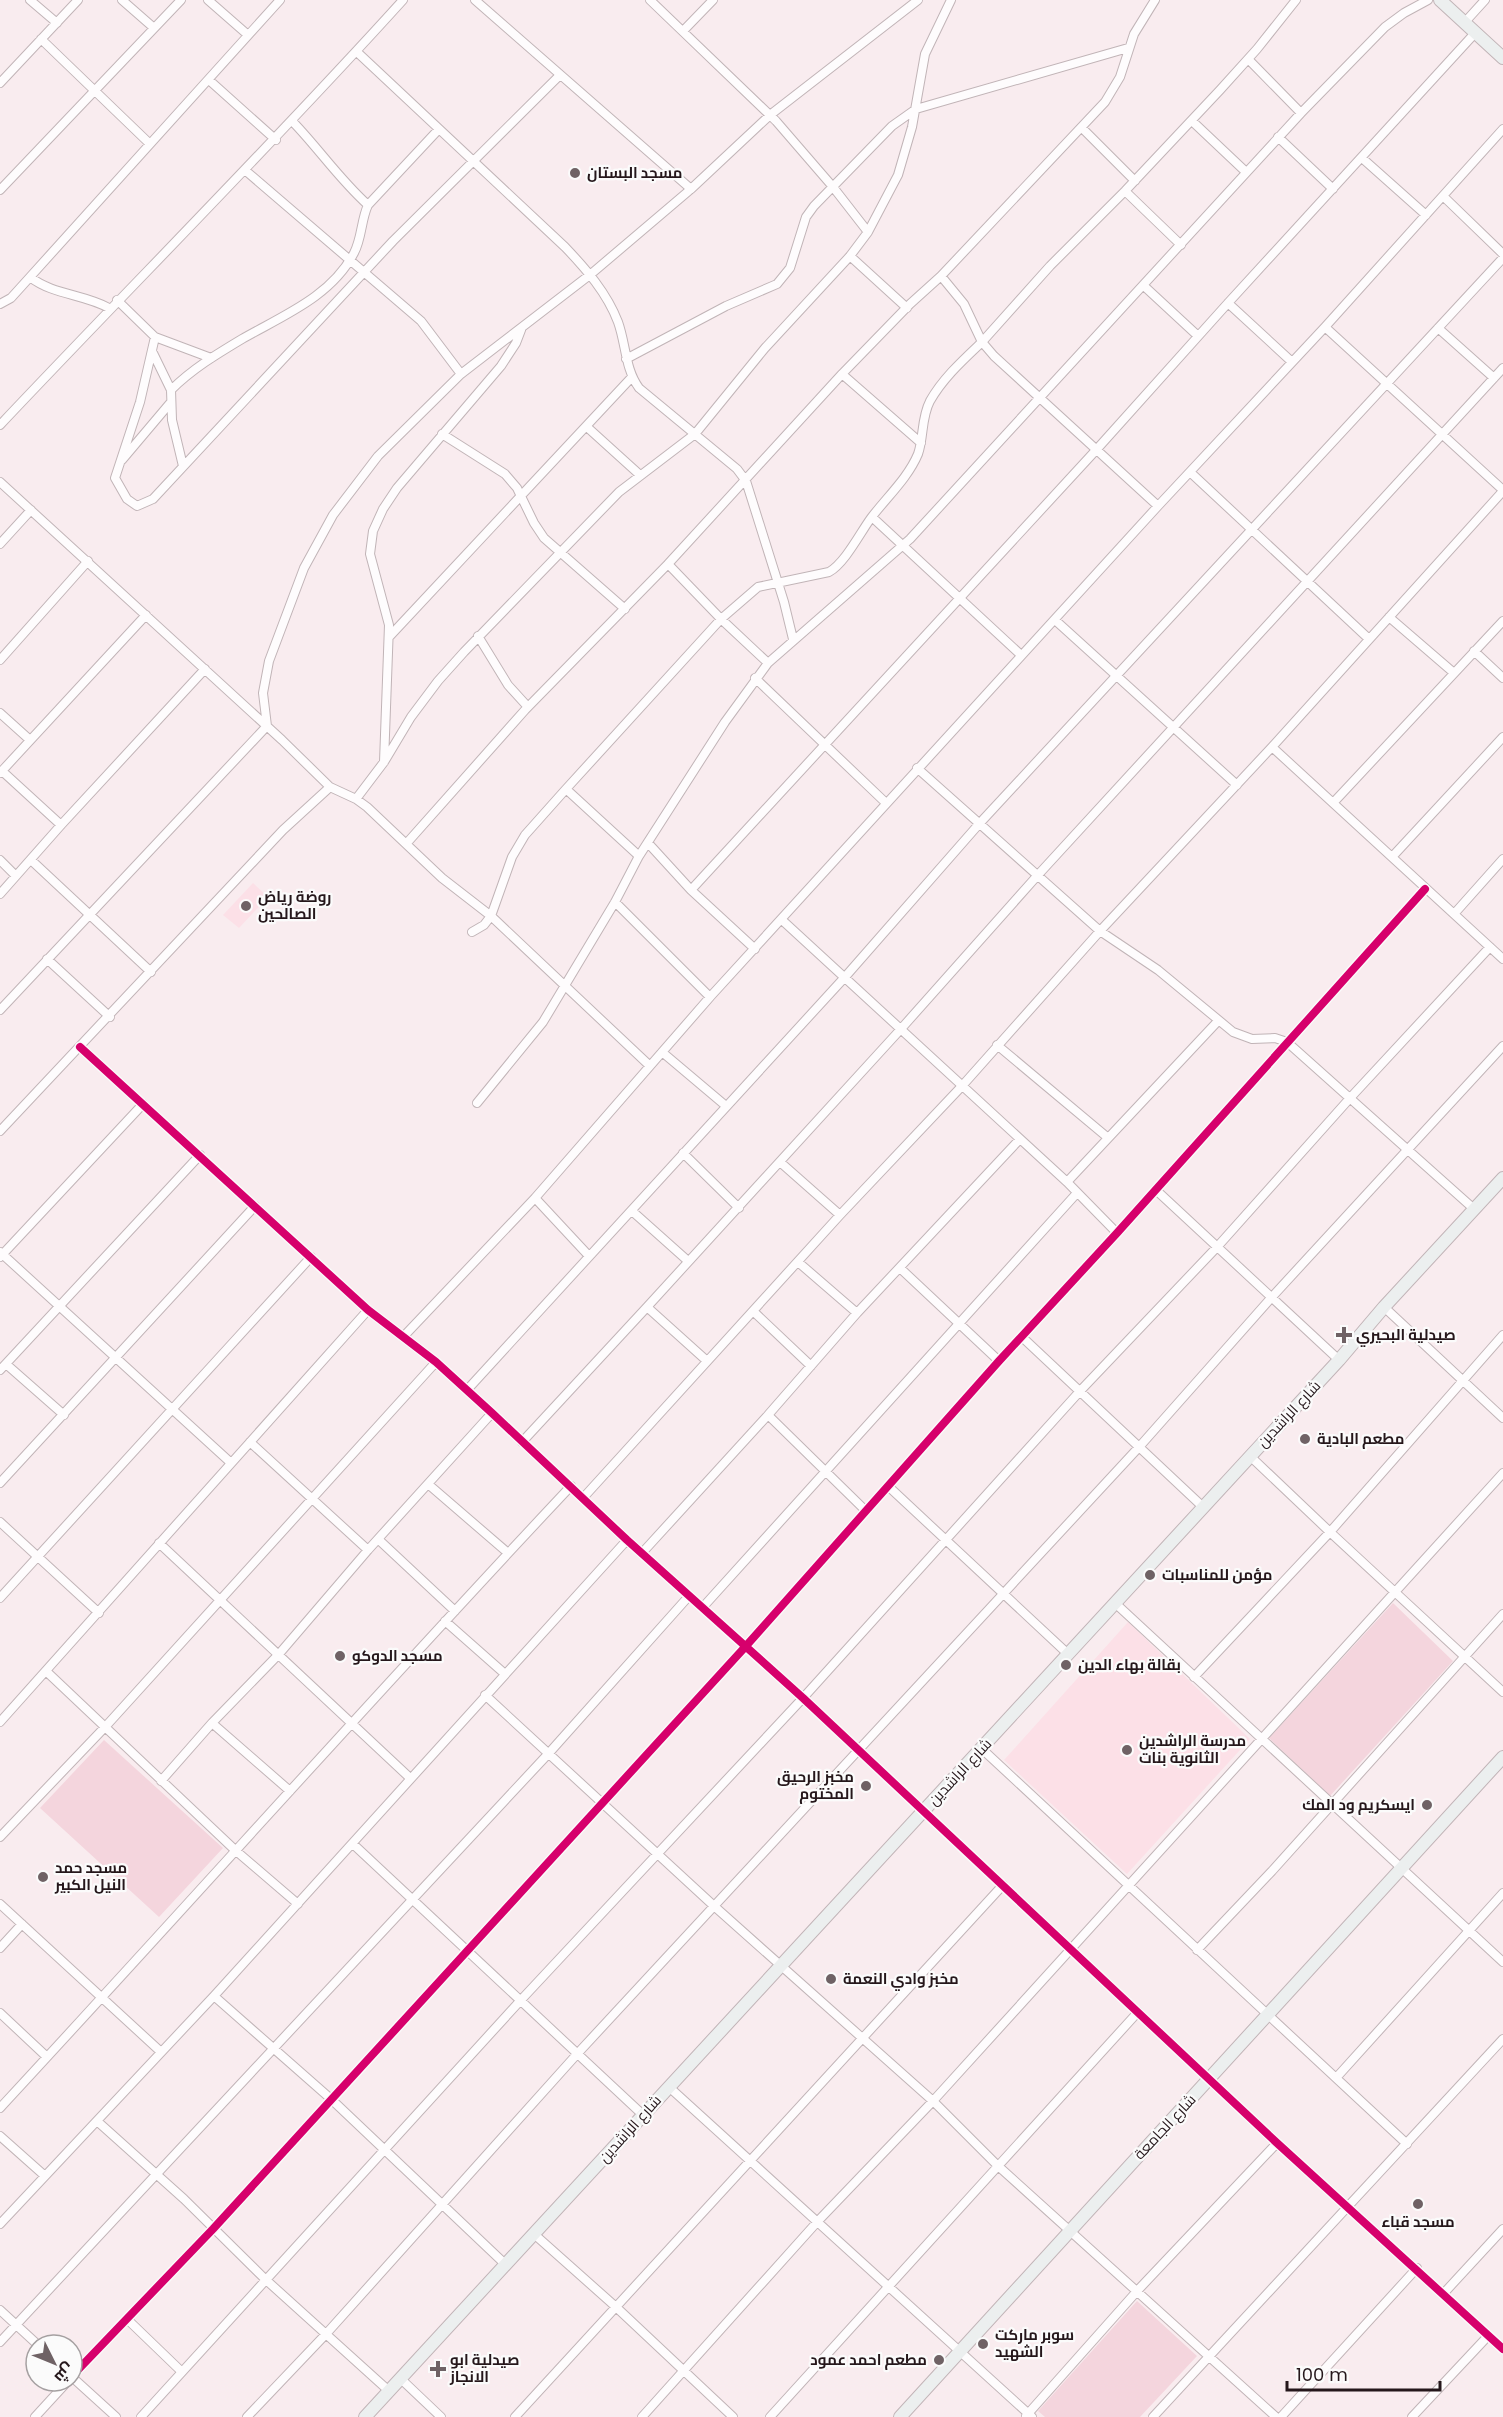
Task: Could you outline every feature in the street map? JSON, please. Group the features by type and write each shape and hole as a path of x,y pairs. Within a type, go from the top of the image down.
{"street":[{"path":"30,0 57,23"},
{"path":"0,83 78,0"},
{"path":"122,0 154,28"},
{"path":"0,190 181,0"},
{"path":"208,0 248,35"},
{"path":"0,304 11,298 280,0"},
{"path":"0,425 117,300 276,140 403,0"},
{"path":"475,0 691,189"},
{"path":"650,0 770,115 833,187 868,232"},
{"path":"683,31 713,0"},
{"path":"267,726 263,693 269,660 304,568 338,508 368,468 419,413 461,374 591,274 691,189 770,115 918,0"},
{"path":"356,799 384,762 411,717 438,681 478,636 561,553 600,510 640,475 695,434 765,348 850,256 868,232 898,175 916,109 925,54 951,0"},
{"path":"406,844 528,707 668,564 842,374 942,276 1082,128 1113,89 1124,67 1128,48 1152,3 1161,0"},
{"path":"472,932 484,925 491,916 517,847 532,825 721,619 754,588 817,576 833,570 915,460 921,443 923,418 929,402 956,366 982,342 1050,266 1192,121 1248,60 1296,0"},
{"path":"477,1103 543,1023 615,902 639,856 755,678 793,639 904,545 1301,113 1385,27 1428,0"},
{"path":"1440,0 1503,58"},
{"path":"1465,22 1485,0"},
{"path":"691,890 1097,449 1476,32"},
{"path":"41,39 150,144"},
{"path":"626,359 726,306 777,284 792,263 806,217 814,206 892,126 916,109 1128,48"},
{"path":"357,52 591,274 618,322 626,359 632,377 639,388 737,469 746,481 793,639"},
{"path":"1248,60 1301,113"},
{"path":"155,337 140,402 115,478 127,499 137,506 153,499 282,364 365,271 560,75"},
{"path":"209,80 276,140"},
{"path":"1192,121 1246,172"},
{"path":"293,122 321,151 341,180 368,205"},
{"path":"1082,128 1135,180"},
{"path":"171,390 211,358 306,303 330,284 355,252 362,218 368,205 439,129"},
{"path":"404,1336 535,1198 662,1052 917,768 1325,327 1503,129"},
{"path":"1278,137 1334,189"},
{"path":"1362,158 1426,215"},
{"path":"246,171 365,271 426,326 461,374"},
{"path":"1125,191 1181,244"},
{"path":"467,1390 845,977 979,824 1503,256 1443,196"},
{"path":"850,256 907,308"},
{"path":"942,276 964,304 982,342 994,356 1158,506"},
{"path":"30,277 51,289 91,299 110,308"},
{"path":"1144,286 1198,336"},
{"path":"117,300 155,337 211,358"},
{"path":"1228,303 1292,362"},
{"path":"583,1498 840,1215 962,1086 1100,931 1272,747 1503,491 1325,327"},
{"path":"1438,328 1494,378"},
{"path":"384,762 389,637 387,612 370,554 373,531 383,509 397,488 501,366 516,343 521,329"},
{"path":"152,351 171,390 172,420 183,466"},
{"path":"522,1442 1503,368"},
{"path":"842,374 921,443"},
{"path":"389,637 632,377"},
{"path":"120,462 171,402"},
{"path":"587,427 640,475"},
{"path":"442,434 499,469 522,496 538,530 625,609"},
{"path":"1190,471 1370,639"},
{"path":"0,483 88,561 330,787 356,799 442,878 491,916 650,1066"},
{"path":"0,544 31,510"},
{"path":"872,517 1021,655"},
{"path":"0,660 88,561"},
{"path":"668,564 768,663"},
{"path":"61,825 1,772 146,615"},
{"path":"1389,617 1454,673"},
{"path":"1055,620 1237,785"},
{"path":"1333,803 1503,621"},
{"path":"478,636 508,686 528,707"},
{"path":"1474,651 1503,678"},
{"path":"0,894 205,669"},
{"path":"755,678 886,803"},
{"path":"0,713 30,740"},
{"path":"0,1010 267,726"},
{"path":"1392,857 1503,737"},
{"path":"1272,747 1503,959"},
{"path":"917,768 1100,931 1158,970 1218,1021 1243,1037 1262,1040 1275,1038 1287,1042 1474,1209"},
{"path":"0,1131 110,1017 283,830 330,787"},
{"path":"566,789 639,856"},
{"path":"648,843 691,890 755,949"},
{"path":"1454,914 1503,859"},
{"path":"31,860 152,972"},
{"path":"0,861 16,876"},
{"path":"84,2364 213,2229 746,1646 999,1361 1118,1233 1425,889"},
{"path":"615,902 710,998"},
{"path":"782,920 1020,1139 1118,1233"},
{"path":"141,2417 520,2001 803,1698 1081,1390 1218,1246 1351,1097 1490,947"},
{"path":"47,959 110,1017"},
{"path":"1066,1182 1218,1021"},
{"path":"997,1045 1107,1137"},
{"path":"248,2417 326,2334 578,2053 859,1752 1503,1046"},
{"path":"80,1047 368,1310 404,1336 467,1390 627,1540 803,1698 1277,2143 1349,2205 1503,2349"},
{"path":"662,1052 726,1106"},
{"path":"143,1104 1,1254 230,1462"},
{"path":"642,1553 857,1313 1020,1139"},
{"path":"683,1154 738,1208"},
{"path":"64,1415 3,1367 200,1155"},
{"path":"780,1162 840,1215"},
{"name":"شارع الراشدين","path":"365,2417 982,1749 1503,1178"},
{"path":"1156,1190 1339,1360"},
{"path":"703,1607 1077,1193"},
{"path":"535,1198 589,1256"},
{"path":"0,1483 255,1206"},
{"path":"632,1211 688,1261"},
{"path":"0,1598 311,1257"},
{"path":"798,1262 857,1313"},
{"path":"900,1268 999,1361"},
{"path":"647,1307 706,1361"},
{"path":"1384,1307 1503,1418"},
{"path":"0,1722 368,1310"},
{"path":"753,1311 811,1366"},
{"path":"1194,1677 1330,1532 1503,1335"},
{"path":"1022,1337 1203,1506"},
{"path":"0,1837 106,1726 436,1362"},
{"path":"161,1781 212,1723 279,1654 368,1550 492,1413"},
{"path":"768,1415 866,1511"},
{"path":"250,1442 368,1550"},
{"path":"1250,1456 1394,1593 1503,1692"},
{"path":"642,2417 818,2221 933,2101 1503,1473"},
{"path":"428,1484 508,1553"},
{"path":"0,2108 104,1998 235,1850 571,1486"},
{"path":"888,1486 1068,1654"},
{"path":"0,1522 99,1613"},
{"path":"379,1540 455,1611"},
{"path":"0,2224 214,1996 627,1540"},
{"path":"159,1543 410,1778"},
{"path":"0,2342 549,1753 689,1596"},
{"path":"1115,1603 1503,1962"},
{"path":"1197,1950 1503,1614"},
{"path":"445,1621 505,1674"},
{"path":"47,1671 235,1850 298,1904"},
{"path":"485,1695 780,1966 933,2101 997,2165 1276,2417"},
{"path":"212,1723 290,1791"},
{"path":"982,1749 1407,2144"},
{"name":"شارع الجامعة","path":"900,2417 1503,1757"},
{"path":"353,1844 643,2115"},
{"path":"515,2417 1003,1885"},
{"path":"1336,2078 1503,1893"},
{"path":"0,1904 161,2052"},
{"path":"0,1948 22,1924"},
{"path":"214,1996 331,2100 505,2264"},
{"path":"770,2417 1138,2012"},
{"path":"0,2013 47,2057"},
{"path":"1153,2417 1503,2039"},
{"path":"669,2087 960,2351 1028,2416 1138,2290 1277,2143"},
{"path":"97,2121 184,2199 265,2279 389,2391"},
{"path":"0,2136 45,2176"},
{"path":"1444,2293 1503,2229"},
{"path":"534,2235 616,2307 733,2417"},
{"path":"1281,2417 1417,2268"},
{"path":"0,2310 25,2333"},
{"path":"127,2319 182,2372"},
{"path":"1412,2417 1488,2336"},
{"path":"401,2379 441,2417"},
{"path":"84,2388 116,2417"},
{"path":"35,2417 57,2393"}],"shaded area":[{"name":"روضة رياض الصالحين","path":"253,883 268,897 239,928 223,915"},
{"path":"1393,1603 1453,1661 1330,1796 1269,1738"},
{"name":"مدرسة الراشدين الثانوية بنات","path":"1128,1622 1250,1739 1127,1874 1004,1760"},
{"path":"104,1740 223,1848 159,1917 40,1808"},
{"path":"1137,2301 1197,2356 1140,2417 1045,2417 1038,2411"}],"cycle path":[{"path":"84,2363 213,2229 746,1646 999,1361 1117,1233 1425,889"},
{"path":"80,1047 368,1310 436,1362 492,1413 627,1540 803,1698 1277,2143 1503,2349"}],"place":[{"name":"مسجد البستان","path":"575,173"},
{"name":"روضة رياض الصالحين","path":"246,906"},
{"name":"صيدلية البحيري","path":"1344,1335"},
{"name":"مطعم البادية","path":"1305,1439"},
{"name":"مؤمن للمناسبات","path":"1150,1575"},
{"name":"مسجد الدوكو","path":"340,1656"},
{"name":"بقالة بهاء الدين","path":"1066,1665"},
{"name":"مدرسة الراشدين الثانوية بنات","path":"1127,1750"},
{"name":"مخبز الرحيق المختوم","path":"866,1786"},
{"name":"ايسكريم ود المك","path":"1427,1805"},
{"name":"مسجد حمد النيل الكبير","path":"43,1877"},
{"name":"مخبز وادي النعمة","path":"831,1979"},
{"name":"مسجد قباء","path":"1418,2204"},
{"name":"سوبر ماركت الشهيد","path":"983,2344"},
{"name":"مطعم احمد عمود","path":"939,2360"},
{"name":"صيدلية ابو الانجاز","path":"438,2369"}]}
